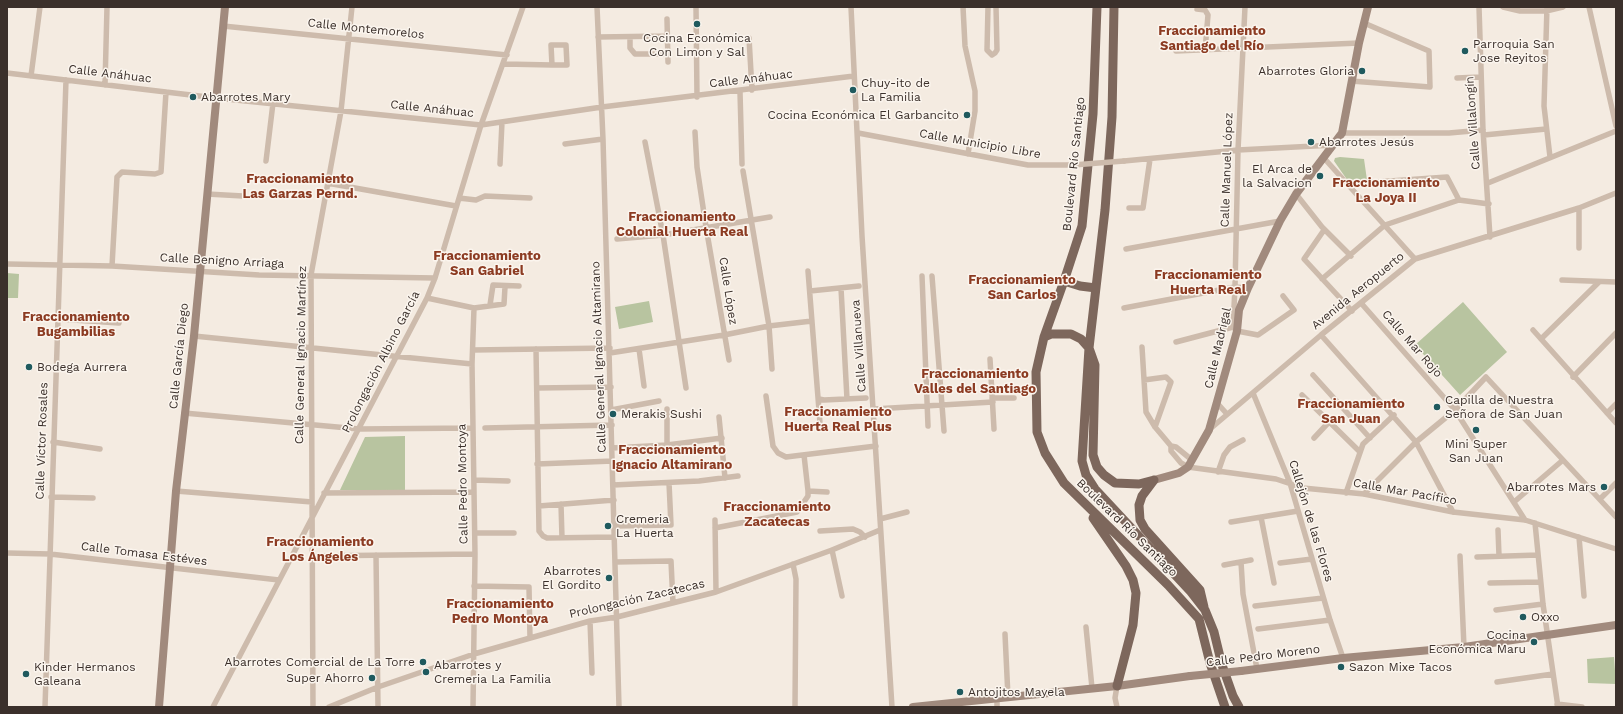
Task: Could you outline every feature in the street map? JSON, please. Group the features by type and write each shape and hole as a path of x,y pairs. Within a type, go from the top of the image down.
{"main road":[{"name":"Boulevard Río Santiago","path":"1097,7 1093,114 1082,226 1044,337 1036,372 1037,432 1045,453 1064,483 1087,508 1168,585 1199,619 1210,663 1225,707"},
{"name":"Boulevard Río Santiago","path":"1114,7 1112,124 1105,210 1090,348 1082,461 1086,475 1095,489 1191,592 1205,610 1214,632 1224,671 1233,696 1239,707"},
{"path":"1064,281 1080,286 1096,288"},
{"path":"1044,337 1051,334 1071,334 1081,339 1090,348 1095,365 1093,455 1097,467 1104,475 1116,483 1139,484 1154,480"},
{"path":"1154,480 1142,496 1138,505 1140,520 1144,529 1200,590 1205,610"},
{"path":"1087,508 1103,534 1126,566 1133,580 1136,593 1133,625 1117,686"}],"street":[{"path":"31,76 40,7"},
{"path":"105,85 107,7"},
{"name":"Calle García Diego","path":"159,707 176,491 194,336 225,7"},
{"name":"Calle General Ignacio Martínez","path":"313,707 313,514 310,424 311,275 341,111 352,7"},
{"name":"Prolongación Albino García","path":"213,707 396,356 428,298 481,126 524,7"},
{"name":"Calle General Ignacio Altamirano","path":"597,7 602,107 610,350 619,707"},
{"path":"696,7 698,97"},
{"name":"Calle Villanueva","path":"851,7 862,236 892,707"},
{"path":"963,7 965,46 975,91 975,111 968,154"},
{"path":"988,7 987,50 992,55 996,53 997,50 996,7"},
{"name":"Calle Manuel López","path":"1235,329 1238,150 1245,7"},
{"name":"Calle Madrigal","path":"1190,463 1209,430 1217,403 1239,310 1248,288 1280,221 1296,194 1342,133 1351,81 1368,7"},
{"name":"Calle Villalongín","path":"1479,7 1480,77 1488,183 1490,237"},
{"path":"1503,7 1520,11 1563,7"},
{"path":"1589,7 1616,126"},
{"path":"1197,9 1205,10 1208,15 1205,51"},
{"path":"1546,9 1544,106 1550,157"},
{"path":"666,18 668,62"},
{"path":"1351,81 1430,88 1429,51 1364,23"},
{"name":"Calle Montemorelos","path":"223,26 507,55"},
{"path":"598,37 667,36"},
{"path":"630,37 630,48 635,54 668,54"},
{"path":"749,38 752,90"},
{"path":"1176,52 1243,50 1359,43"},
{"path":"504,64 552,65 567,65 566,45 552,45 552,65"},
{"name":"Calle Anáhuac","path":"7,73 216,98 481,126 602,107 740,92 854,76"},
{"path":"1456,78 1480,77"},
{"name":"Calle Víctor Rosales","path":"45,707 66,80"},
{"path":"112,266 118,177 122,172 155,174 160,172 166,92"},
{"path":"740,92 742,164"},
{"path":"266,161 274,103"},
{"path":"500,164 502,122"},
{"path":"1342,133 1449,133 1546,128"},
{"path":"1488,183 1616,131"},
{"name":"Calle López","path":"695,132 706,227 729,360"},
{"name":"Calle Municipio Libre","path":"858,133 1028,165 1073,165 1238,150 1334,145"},
{"path":"565,144 603,139"},
{"path":"645,142 663,235 686,388"},
{"path":"1323,158 1415,259"},
{"path":"1129,208 1143,208 1150,159"},
{"path":"743,171 769,326 772,369"},
{"path":"1347,184 1447,177 1459,200"},
{"path":"328,183 456,206"},
{"name":"Avenida Aeropuerto","path":"1209,430 1321,335 1415,259 1490,237 1579,208 1616,193"},
{"path":"207,194 242,196"},
{"path":"1296,194 1324,230 1351,256"},
{"path":"459,198 476,200 485,196 530,198"},
{"path":"1322,279 1351,256 1385,225 1459,200 1489,204"},
{"path":"1579,208 1580,248"},
{"path":"617,239 663,235 770,217"},
{"path":"1126,249 1280,221"},
{"path":"1324,230 1304,259 1352,311"},
{"name":"Calle Benigno Arriaga","path":"7,264 60,264 200,270 259,276 311,275 435,278"},
{"path":"808,272 820,423"},
{"path":"922,276 928,426"},
{"path":"932,276 944,431"},
{"path":"1562,280 1616,282"},
{"path":"1541,339 1599,282"},
{"path":"490,305 493,285 505,287 519,286"},
{"path":"810,291 859,286"},
{"path":"428,298 474,308 504,304 505,287"},
{"path":"1124,308 1235,287 1248,288"},
{"path":"841,288 847,399"},
{"path":"1176,342 1235,329 1258,335 1294,310 1283,296"},
{"name":"Calle Mar Rojo","path":"1361,303 1455,410 1525,520"},
{"name":"Calle Pedro Montoya","path":"473,707 475,554 472,364 474,308"},
{"path":"58,319 119,323"},
{"path":"473,350 639,349 769,326 812,321"},
{"path":"1533,330 1573,377 1616,423"},
{"path":"924,333 936,332"},
{"path":"1573,377 1616,333"},
{"path":"1321,335 1394,415 1416,442 1453,512"},
{"path":"194,336 310,349 472,364"},
{"path":"1142,347 1146,412 1155,427 1171,446 1176,447 1190,463"},
{"path":"536,349 539,531 547,538 615,537"},
{"path":"639,349 644,386"},
{"path":"990,359 994,429"},
{"path":"1313,375 1370,438"},
{"path":"1144,380 1166,377 1171,382 1155,427"},
{"path":"1364,494 1416,442 1455,410 1486,377 1600,498 1616,517"},
{"path":"537,388 611,387"},
{"name":"Callejón de las Flores","path":"1252,394 1290,483 1323,598 1343,658"},
{"path":"1302,395 1359,451"},
{"path":"766,396 773,446 778,454 786,457 876,446"},
{"path":"819,398 824,400 866,398"},
{"path":"874,409 942,405 1014,398"},
{"path":"611,410 659,401"},
{"path":"1217,403 1227,414"},
{"path":"1607,413 1616,404"},
{"path":"667,410 667,445"},
{"path":"184,413 359,428 473,428"},
{"path":"1346,493 1359,451 1363,444 1394,415"},
{"path":"719,417 725,478"},
{"path":"1314,438 1329,422"},
{"path":"485,428 612,425"},
{"path":"612,448 667,445 722,438"},
{"path":"1218,472 1224,455 1230,447 1243,440"},
{"path":"53,442 100,449"},
{"path":"1171,446 1171,451 1181,463 1190,463"},
{"path":"715,528 797,512 808,496 804,455"},
{"path":"1514,502 1563,460"},
{"path":"537,464 613,462"},
{"path":"1154,480 1179,473 1190,463"},
{"name":"Calle Mar Pacífico","path":"1190,463 1218,472 1276,479 1303,488 1364,494 1453,512 1525,520 1616,549"},
{"path":"613,485 669,483 738,476"},
{"path":"474,480 508,481"},
{"path":"615,526 671,525 669,483"},
{"path":"1600,498 1616,483"},
{"path":"176,491 312,502"},
{"path":"808,491 827,492"},
{"path":"324,493 474,492"},
{"path":"51,497 93,498"},
{"path":"539,506 614,500"},
{"path":"561,504 562,538"},
{"path":"1231,522 1298,511"},
{"path":"880,519 906,512"},
{"path":"1260,517 1274,583"},
{"path":"715,520 716,592"},
{"path":"1535,523 1540,582 1558,705 1582,707"},
{"path":"820,531 853,529 860,532 865,537"},
{"name":"Prolongación Zacatecas","path":"329,707 378,687 474,654 590,620 617,617 716,592 832,550 880,530"},
{"path":"1498,530 1499,556"},
{"path":"474,533 514,533"},
{"path":"1579,537 1584,596"},
{"path":"832,550 842,596"},
{"name":"Calle Tomasa Estéves","path":"7,553 50,554 170,569 279,580"},
{"path":"312,556 475,554"},
{"path":"376,555 378,707"},
{"path":"1477,557 1538,555"},
{"path":"1460,556 1464,647"},
{"path":"1280,563 1312,558"},
{"path":"1224,565 1251,560"},
{"path":"616,562 671,561 674,603"},
{"path":"1241,562 1243,594 1257,669"},
{"path":"793,564 796,579 795,707"},
{"path":"1490,583 1540,582"},
{"path":"474,586 529,587 530,638"},
{"path":"1255,606 1323,598"},
{"path":"1496,610 1543,604"},
{"path":"590,620 592,673"},
{"path":"1258,629 1330,620"},
{"name":"Calle Pedro Moreno","path":"913,707 1117,686 1343,658 1464,647 1616,625"},
{"path":"1086,627 1092,688"},
{"path":"1005,634 1008,697"},
{"path":"1497,682 1553,674"},
{"path":"1117,686 1115,698 1117,707"},
{"path":"997,698 997,707"}],"green space":[{"path":"1335,158 1364,159 1367,180 1348,181 1334,161"},
{"path":"7,273 19,274 18,298 7,298"},
{"path":"649,301 653,322 619,329 615,307"},
{"path":"1463,302 1507,352 1460,395 1415,345"},
{"path":"405,436 405,490 340,490 365,437"},
{"path":"1614,657 1616,684 1588,683 1587,659"}],"place":[{"name":"Cocina Económica Con Limon y Sal","path":"697,24"},
{"name":"Parroquia San Jose Reyitos","path":"1465,51"},
{"name":"Abarrotes Gloria","path":"1362,71"},
{"name":"Chuy-ito de La Familia","path":"853,90"},
{"name":"Abarrotes Mary","path":"193,97"},
{"name":"Cocina Económica El Garbancito","path":"967,115"},
{"name":"Abarrotes Jesús","path":"1311,142"},
{"name":"El Arca de la Salvacion","path":"1320,176"},
{"name":"Bodega Aurrera","path":"29,367"},
{"name":"Capilla de Nuestra Señora de San Juan","path":"1437,407"},
{"name":"Merakis Sushi","path":"613,414"},
{"name":"Mini Super San Juan","path":"1476,430"},
{"name":"Abarrotes Mars","path":"1604,487"},
{"name":"Cremeria La Huerta","path":"608,526"},
{"name":"Abarrotes El Gordito","path":"609,578"},
{"name":"Oxxo","path":"1523,617"},
{"name":"Cocina Económica Maru","path":"1534,642"},
{"name":"Abarrotes Comercial de La Torre","path":"423,662"},
{"name":"Sazon Mixe Tacos","path":"1341,667"},
{"name":"Abarrotes y Cremeria La Familia","path":"426,672"},
{"name":"Kinder Hermanos Galeana","path":"26,674"},
{"name":"Super Ahorro","path":"372,678"},
{"name":"Antojitos Mayela","path":"960,692"}],"district":[{"name":"Fraccionamiento Santiago del Río","path":"1212,38"},
{"name":"Fraccionamiento Las Garzas Pernd.","path":"300,186"},
{"name":"Fraccionamiento La Joya II","path":"1386,190"},
{"name":"Fraccionamiento Colonial Huerta Real","path":"682,224"},
{"name":"Fraccionamiento San Gabriel","path":"487,264"},
{"name":"Fraccionamiento Huerta Real","path":"1208,282"},
{"name":"Fraccionamiento San Carlos","path":"1022,288"},
{"name":"Fraccionamiento Bugambilias","path":"76,324"},
{"name":"Fraccionamiento Valles del Santiago","path":"975,382"},
{"name":"Fraccionamiento San Juan","path":"1351,412"},
{"name":"Fraccionamiento Huerta Real Plus","path":"838,420"},
{"name":"Fraccionamiento Ignacio Altamirano","path":"672,458"},
{"name":"Fraccionamiento Zacatecas","path":"777,514"},
{"name":"Fraccionamiento Los Ángeles","path":"320,550"},
{"name":"Fraccionamiento Pedro Montoya","path":"500,612"}]}
